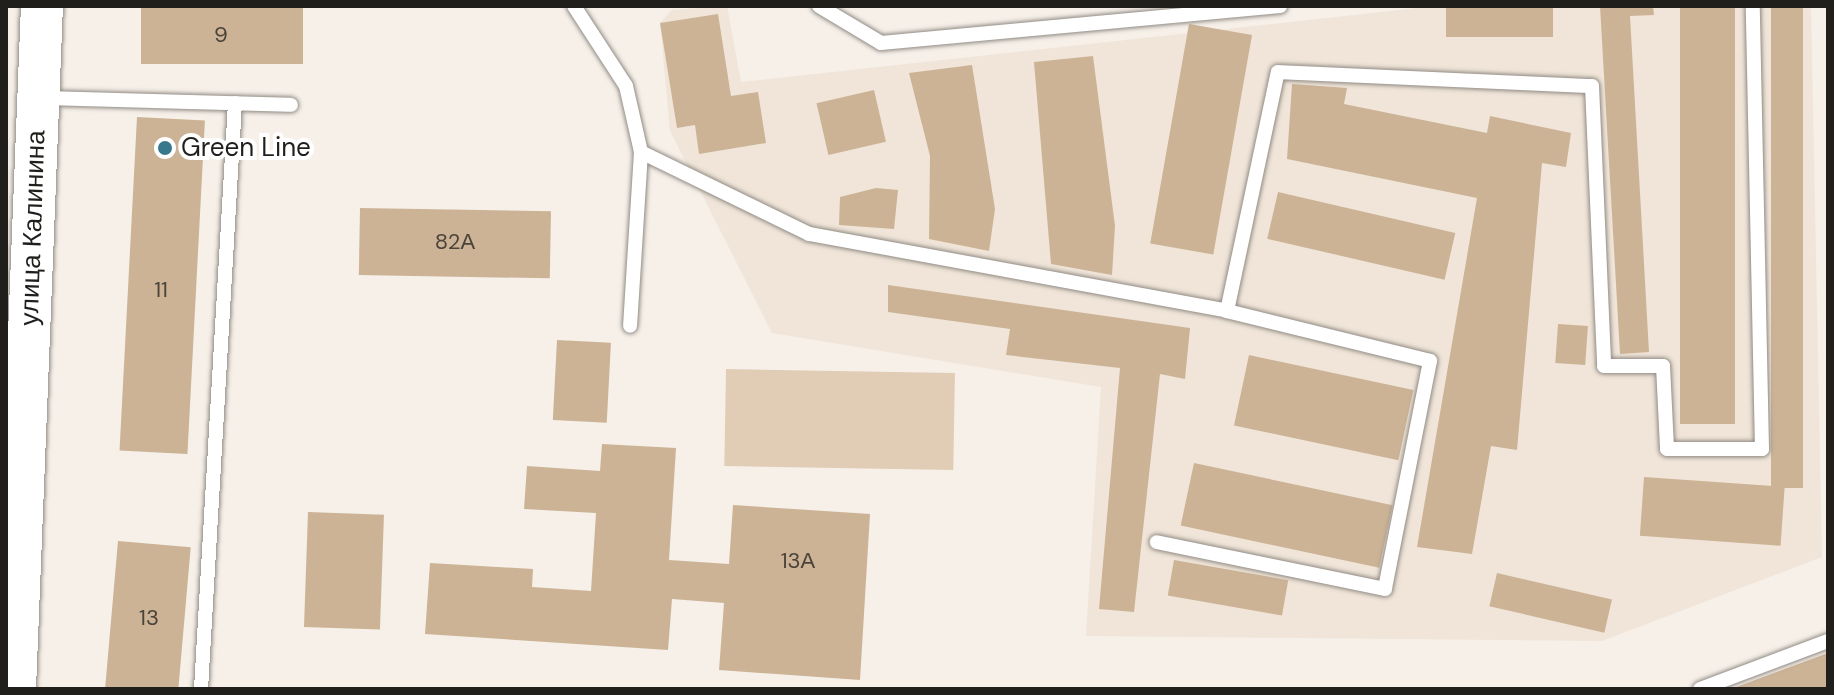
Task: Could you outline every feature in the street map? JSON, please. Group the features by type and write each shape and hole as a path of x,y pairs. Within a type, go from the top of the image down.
{"street":[{"name":"улица Калинина","path":"15,689 25,283 42,6"}],"lane":[{"path":"574,6 626,86 641,152 630,326"},
{"path":"819,6 881,43 1280,6"},
{"path":"1227,311 1278,72 1592,86 1604,366 1663,366 1667,449 1762,449 1753,6"},
{"path":"38,98 291,105"},
{"path":"201,689 235,103"},
{"path":"641,152 809,234 1227,311 1430,361 1385,589 1157,542"},
{"path":"1700,689 1828,641"}],"shaded area":[{"path":"727,6 741,82 1436,6 1811,6 1822,557 1602,641 1086,636 1101,387 772,333 670,131 660,23 672,10"},
{"path":"726,369 955,373 953,470 724,466"}],"building":[{"path":"141,6 303,6 303,64 141,64"},
{"path":"1446,6 1553,6 1553,37 1446,37"},
{"path":"1600,6 1653,6 1654,15 1630,16 1649,352 1620,354"},
{"path":"1680,6 1735,6 1735,424 1680,424"},
{"path":"1771,6 1803,6 1803,488 1771,488"},
{"path":"718,14 731,96 758,92 766,143 699,154 695,125 677,128 660,23"},
{"path":"1189,24 1252,35 1213,255 1150,243"},
{"path":"1093,56 1115,226 1112,275 1051,264 1034,62"},
{"path":"972,65 995,209 989,251 929,239 930,156 909,73"},
{"path":"1292,84 1347,88 1344,104 1487,133 1490,116 1571,133 1566,167 1542,163 1517,450 1491,446 1472,554 1417,547 1477,198 1287,159"},
{"path":"874,90 886,142 828,155 817,103"},
{"path":"137,117 205,121 187,454 120,451"},
{"path":"876,188 898,190 894,229 839,225 840,197"},
{"path":"1278,192 1455,233 1445,280 1267,239"},
{"path":"360,208 551,211 550,278 359,275"},
{"path":"888,285 1190,328 1185,379 1160,374 1134,612 1099,609 1120,368 1006,355 1010,329 888,312"},
{"path":"1558,324 1588,326 1585,365 1555,363"},
{"path":"557,340 611,343 607,423 553,420"},
{"path":"1249,355 1413,390 1398,460 1234,425"},
{"path":"602,444 676,448 669,560 729,564 733,505 870,514 860,680 719,670 724,603 672,599 668,650 425,634 430,563 533,569 532,587 591,591 596,513 524,509 527,466 600,471"},
{"path":"1194,463 1393,505 1379,568 1181,526"},
{"path":"1644,477 1785,487 1781,546 1640,536"},
{"path":"308,512 384,515 380,630 304,627"},
{"path":"118,541 191,547 178,689 105,688"},
{"path":"1174,560 1288,580 1282,616 1168,595"},
{"path":"1497,573 1612,600 1604,633 1489,606"},
{"path":"1828,653 1828,689 1731,689"}],"place":[{"name":"Green Line","path":"165,148"}]}
